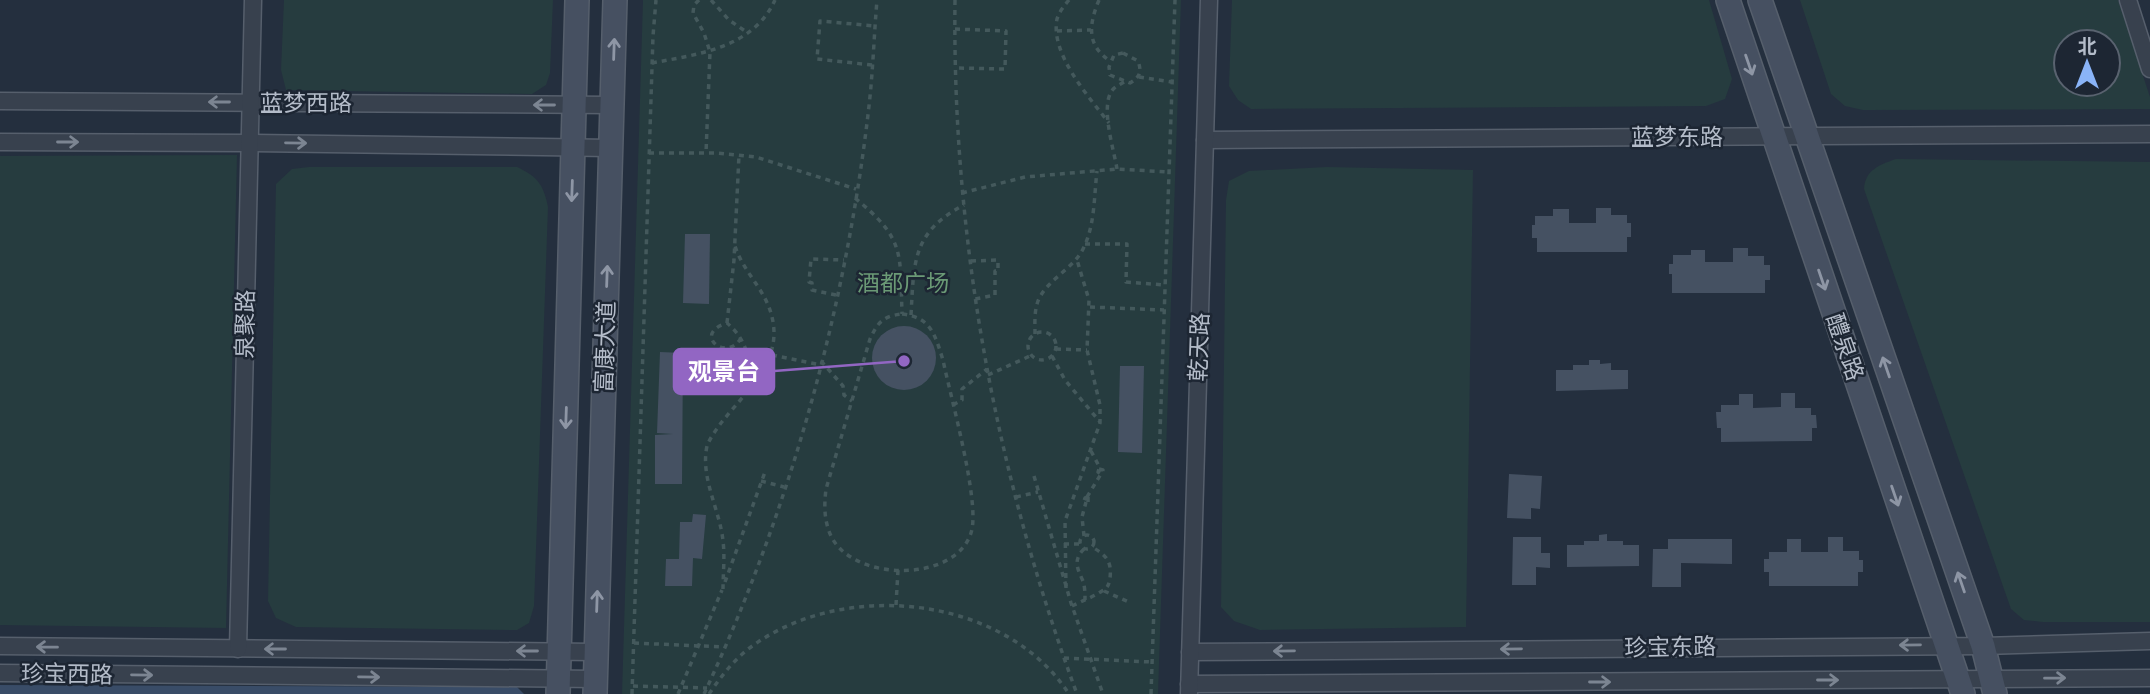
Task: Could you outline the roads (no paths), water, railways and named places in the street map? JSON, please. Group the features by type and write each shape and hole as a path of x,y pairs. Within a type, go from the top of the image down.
{"street":[{"name":"泉聚路","path":"238,649 253,0"},
{"name":"富康大道","path":"558,686 577,0"},
{"name":"富康大道","path":"595,687 615,0"},
{"name":"乾天路","path":"1189,689 1209,0"},
{"name":"醴泉路","path":"1728,0 1961,687"},
{"name":"醴泉路","path":"1760,0 1983,646 1993,687"},
{"path":"2128,0 2150,69"},
{"name":"蓝梦西路","path":"0,101 612,105"},
{"name":"蓝梦东路","path":"1205,140 2150,134"},
{"name":"蓝梦西路","path":"0,142 611,148"},
{"name":"珍宝东路","path":"1190,652 1983,646 2150,641"},
{"name":"珍宝西路","path":"0,646 595,652"},
{"name":"珍宝西路","path":"0,673 595,687"},
{"name":"珍宝东路","path":"1189,689 1993,687 2150,677"}],"water":[{"path":"0,685 517,687 524,694 0,694"}],"place":[{"name":"观景台","path":"904,361"}],"park label":[{"name":"酒都广场","path":"903,283"}]}
